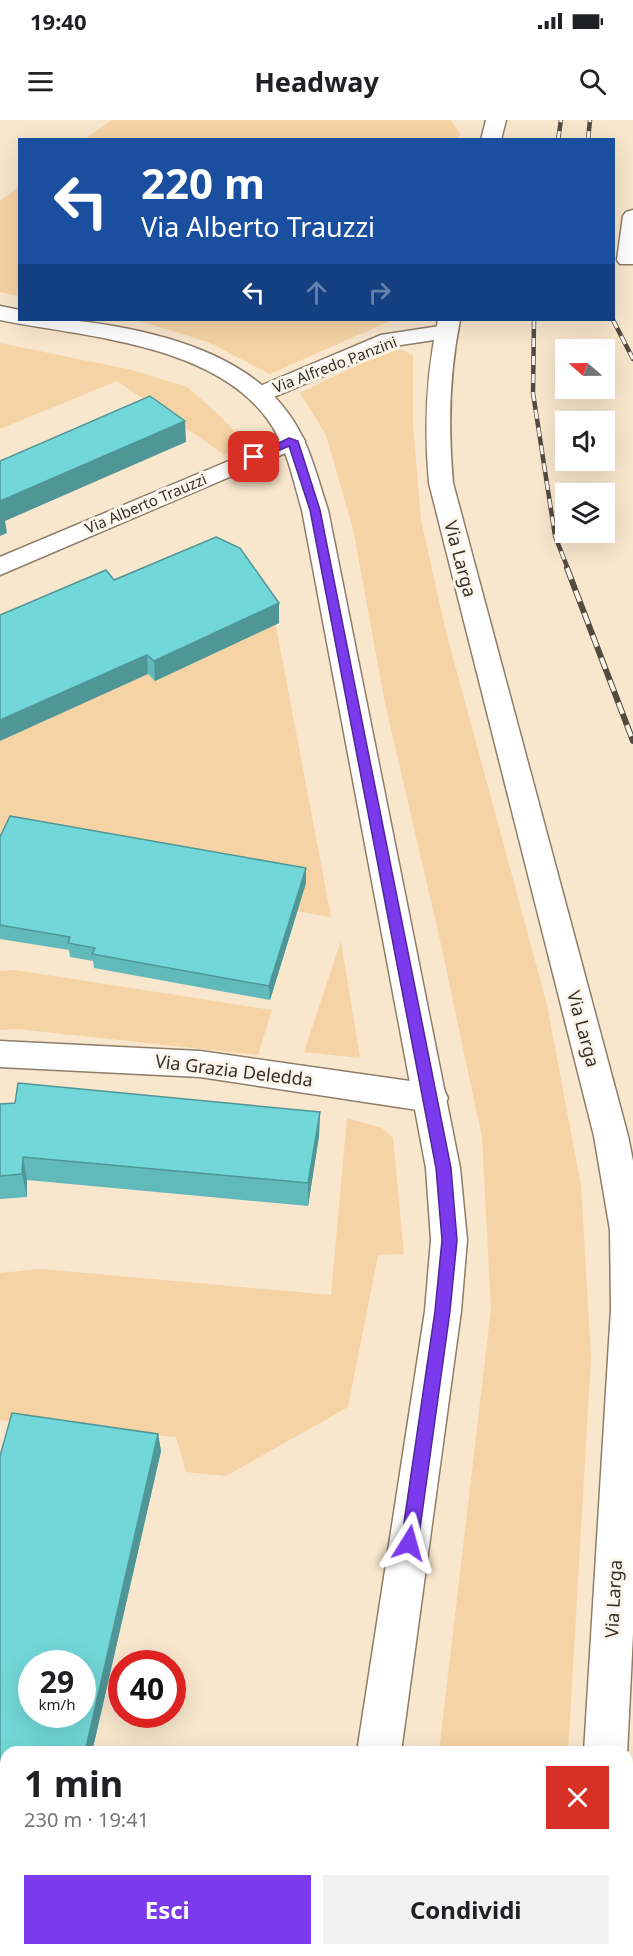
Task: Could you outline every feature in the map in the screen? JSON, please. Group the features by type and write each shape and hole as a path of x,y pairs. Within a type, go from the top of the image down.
{"street":[{"path":"492,138 496,120"},
{"path":"0,313 18,317"},
{"name":"Via Alfredo Panzini","path":"37,321 182,352 233,373 261,394 293,441 315,510 431,1098 443,1168 449,1240 443,1311 380,1746"},
{"name":"Via Alfredo Panzini","path":"261,394 389,340 448,326"},
{"name":"Via Larga","path":"448,326 438,378 435,424 441,483 611,1136 628,1230 630,1309 606,1746"},
{"name":"Via Alberto Trauzzi","path":"0,567 293,441"},
{"name":"Via Grazia Deledda","path":"0,1054 200,1064 431,1098"}],"lane":[{"path":"627,260 633,216"}],"shaded area":[{"path":"112,120 451,120 460,134 459,138 86,138"},
{"path":"18,188 18,296 0,292 0,201"},
{"path":"139,321 390,321 270,374 208,342"},
{"path":"0,343 132,370 187,387 244,441 225,455 117,381 0,429"},
{"path":"391,349 403,350 413,356 413,426 421,520 445,628 547,1005 581,1186 591,1357 568,1746 440,1746 491,1309 482,1137 440,940 385,703 353,529 326,435 300,393"},
{"path":"271,600 331,917 0,860 0,712"},
{"path":"341,942 360,1058 304,1052"},
{"path":"15,970 272,1010 258,1055 17,1029 0,1030 0,971"},
{"path":"347,1118 382,1128 393,1138 404,1254 378,1255 348,1407 226,1476 186,1472 176,1437 0,1420 0,1273 41,1269 331,1295"}],"building":[{"path":"150,396 185,421 0,501 0,461"},
{"path":"216,537 240,548 279,603 154,661 147,655 0,720 0,615 106,570 114,580"},
{"path":"10,816 306,868 269,986 92,954 95,948 68,943 70,937 0,925 0,837"},
{"path":"18,1083 320,1112 308,1183 23,1157 22,1174 0,1176 0,1104 15,1103"},
{"path":"12,1413 158,1434 96,1704 96,1650 18,1650 18,1728 91,1728 86,1746 0,1746 0,1456"}],"railway":[{"path":"558,138 561,120"},
{"path":"588,138 590,120"},
{"path":"534,321 533,393 555,536 568,569"},
{"path":"614,321 633,359"},
{"path":"567,568 633,741"}],"route":[{"path":"254,457 293,441 315,510 443,1168 449,1240 443,1311 409,1543"}]}
